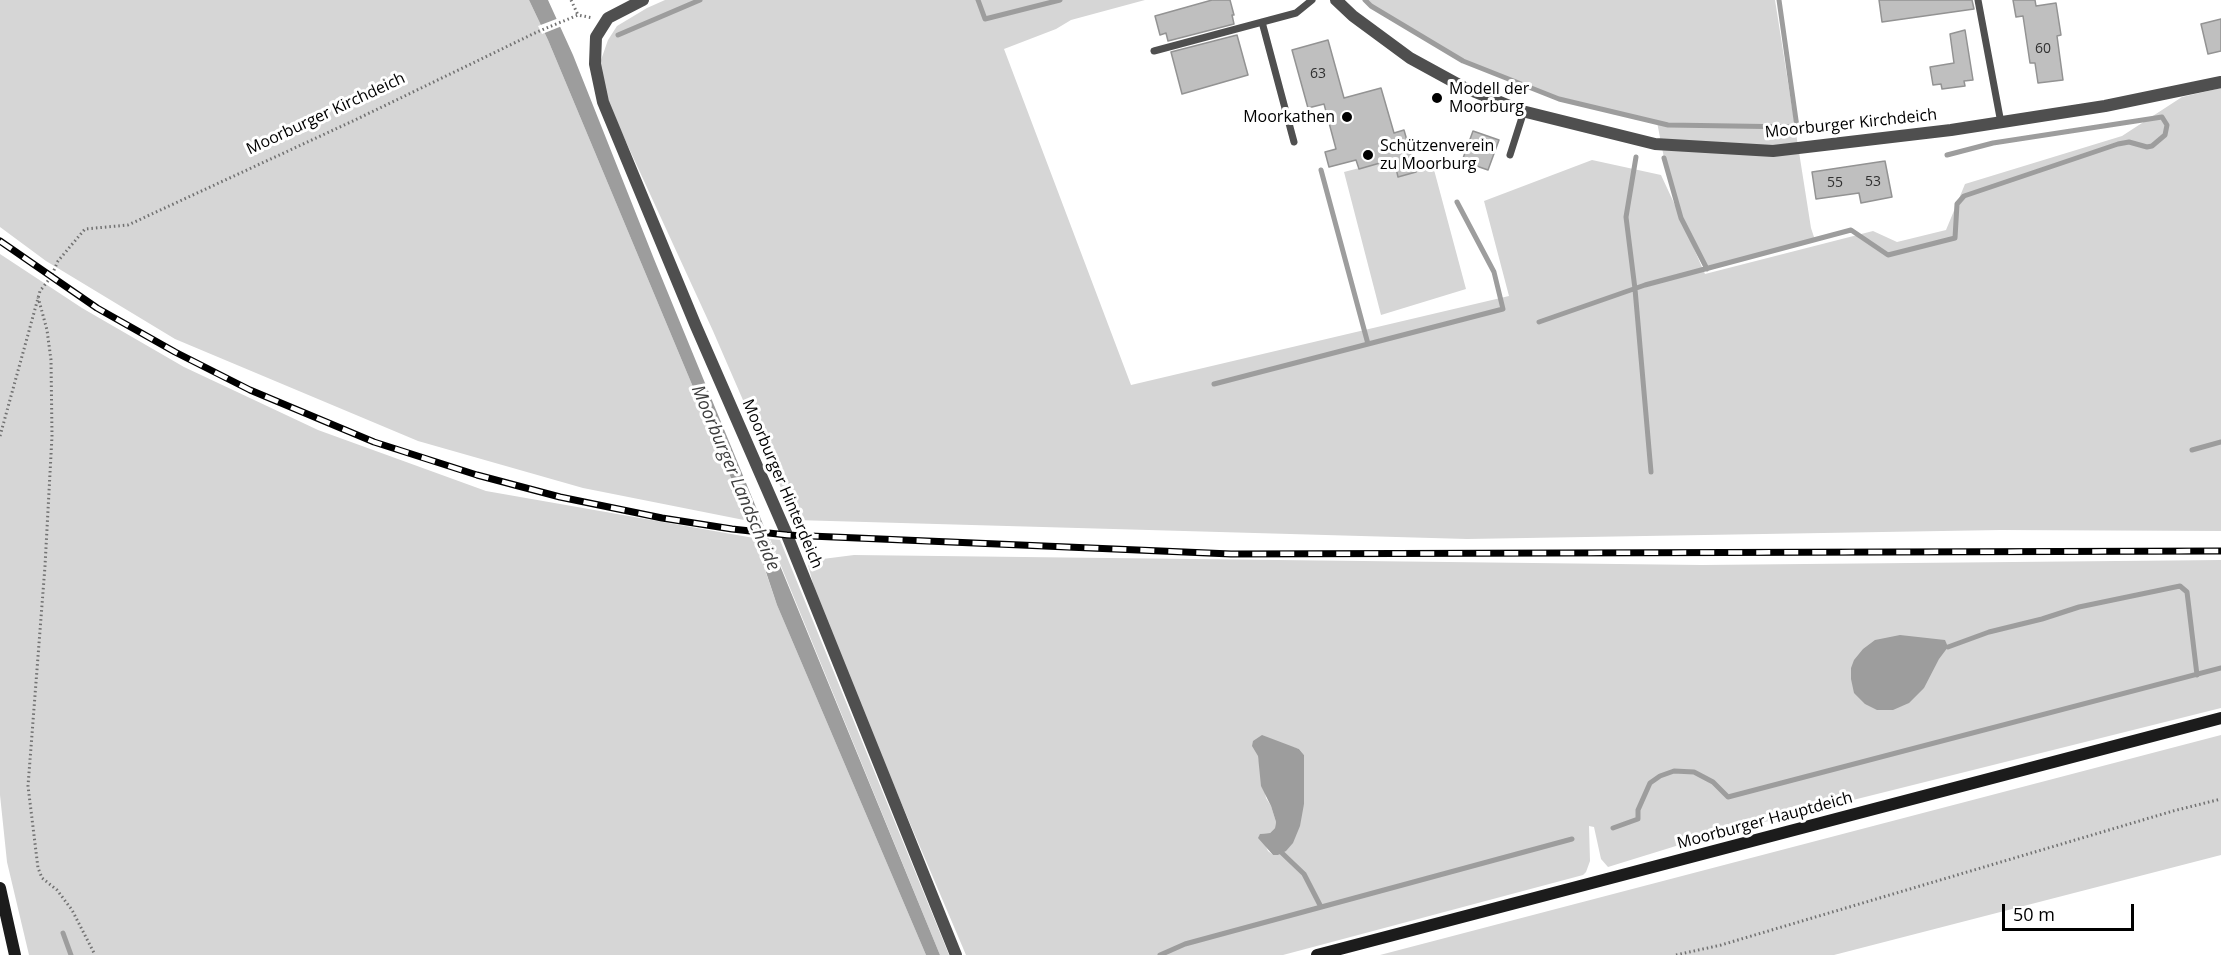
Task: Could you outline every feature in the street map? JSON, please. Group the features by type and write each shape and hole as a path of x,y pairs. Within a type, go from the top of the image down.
{"main road":[{"name":"Moorburger Hauptdeich","path":"1317,955 2221,718"},
{"path":"0,888 15,955"}],"street":[{"name":"Moorburger Hinterdeich","path":"643,0 620,10 602,25 597,37 594,57 603,102 694,324 787,535 956,955"},
{"name":"Moorburger Kirchdeich","path":"1336,0 1410,58 1464,87 1524,111 1655,144 1773,151 2001,123 2105,106 2221,82"}],"lane":[{"path":"1154,51 1296,13 1312,0"},
{"path":"1978,0 2001,123"},
{"path":"1263,22 1294,142"},
{"path":"1510,154 1524,111"}],"path":[{"name":"Moorburger Kirchdeich","path":"38,296 51,277 58,261 85,229 128,225 355,120 537,32 578,15 571,0"},
{"path":"0,436 38,296"},
{"path":"38,296 47,330 51,360 52,436 45,566 28,786 38,868 42,878 57,890 72,910 95,955"},
{"path":"1676,955 1721,945 2173,811 2221,800"}],"shaded area":[{"path":"0,0 529,0 548,40 749,521 583,488 418,441 175,339 46,261 0,227"},
{"path":"665,0 1145,0 1071,20 1056,29 1004,49 1131,385 1509,296 1484,201 1592,160 1661,175 1681,218 1664,158 1657,122 1559,99 1463,61 1371,6 1365,0 1775,0 1811,228 1815,240 1709,269 1681,219 1705,274 1873,231 1897,242 1946,230 1965,184 2122,136 2182,97 2221,88 2221,531 2001,530 1467,539 795,520 713,331 610,107 601,75 601,60 608,40 617,26"},
{"path":"1394,159 1399,176 1433,166 1466,289 1381,315 1344,172"},
{"path":"0,254 82,308 184,367 318,430 486,491 754,538 777,605 926,955 29,955 7,862 0,795"},
{"path":"770,539 780,540 949,955 940,955"},
{"path":"854,555 1702,565 2221,560 2221,708 1705,837 1608,867 1601,859 1594,827 1589,826 1590,861 1583,875 1283,955 966,955 821,614 807,561","holes":["1286,745 1299,749 1304,755 1304,804 1278,855 1273,855 1268,851 1260,834 1270,833 1275,828 1276,822 1266,798 1258,756"]},
{"path":"2221,735 2221,855 1834,955 1380,955"}],"water":[{"name":"Moorburger Landscheide","path":"529,0 548,0 573,55 654,259 940,955 926,955 777,605 749,521 548,40"},
{"path":"1900,635 1945,640 1948,647 1924,688 1909,703 1893,710 1877,710 1865,704 1854,693 1851,668 1863,649 1875,640"},
{"path":"1262,735 1299,749 1304,755 1304,804 1300,826 1293,843 1286,851 1278,855 1273,855 1258,838 1260,834 1270,833 1275,828 1276,822 1261,786 1258,756 1252,746 1253,741"}],"pier":[{"path":"559,18 562,26 542,34 538,26"},
{"path":"748,524 768,526 772,539 751,537"}],"building":[{"path":"1212,0 1230,0 1234,24 1168,41 1166,33 1160,35 1155,16"},
{"path":"1879,0 1972,0 1974,9 1882,22"},
{"path":"2013,0 2035,0 2036,6 2056,3 2061,35 2057,36 2063,80 2038,83 2035,63 2030,63 2023,16 2016,17"},
{"path":"2221,19 2221,51 2208,54 2201,24"},
{"path":"1965,30 1973,80 1964,81 1965,86 1942,89 1941,84 1933,85 1930,67 1954,63 1950,34"},
{"path":"1237,35 1248,75 1182,94 1171,52"},
{"path":"1328,40 1344,98 1381,88 1394,133 1404,130 1416,172 1398,177 1394,159 1359,169 1356,160 1329,167 1325,152 1336,149 1324,104 1308,108 1292,50"},
{"path":"1473,131 1499,140 1488,170 1462,161"},
{"path":"1885,161 1892,197 1861,203 1859,193 1816,199 1812,172"}],"waterway":[{"path":"618,35 700,0"},
{"path":"978,0 985,19 1060,0"},
{"path":"1365,0 1371,6 1463,61 1559,99 1668,125 1797,127 1779,0"},
{"path":"1539,322 1645,285 1851,230 1888,255 1955,238 1957,204 1964,196 2118,144 2129,142 2147,147 2152,146 2165,135 2167,125 2162,117 1993,143 1947,155"},
{"path":"1636,157 1626,217 1635,289 1651,472"},
{"path":"1664,158 1681,218 1707,269"},
{"path":"1321,170 1368,344"},
{"path":"1214,384 1503,309 1494,272 1457,202"},
{"path":"2192,450 2221,442"},
{"path":"1948,647 1989,632 2079,607 2180,586 2187,592 2197,675"},
{"path":"1613,828 1638,819 1638,810 1650,783 1674,771 1694,772 1713,782 1728,797 2221,668"},
{"path":"1160,955 1185,944 1572,839"},
{"path":"1282,853 1304,874 1321,907"},
{"path":"63,933 71,955"}],"railway":[{"path":"0,241 97,308 175,352 250,390 374,442 477,475 560,497 662,518 732,529 787,535 1231,554 2221,551"}],"place":[{"name":"Modell der Moorburg","path":"1437,98"},
{"name":"Moorkathen","path":"1347,117"},
{"name":"Schützenverein zu Moorburg","path":"1368,155"}]}
